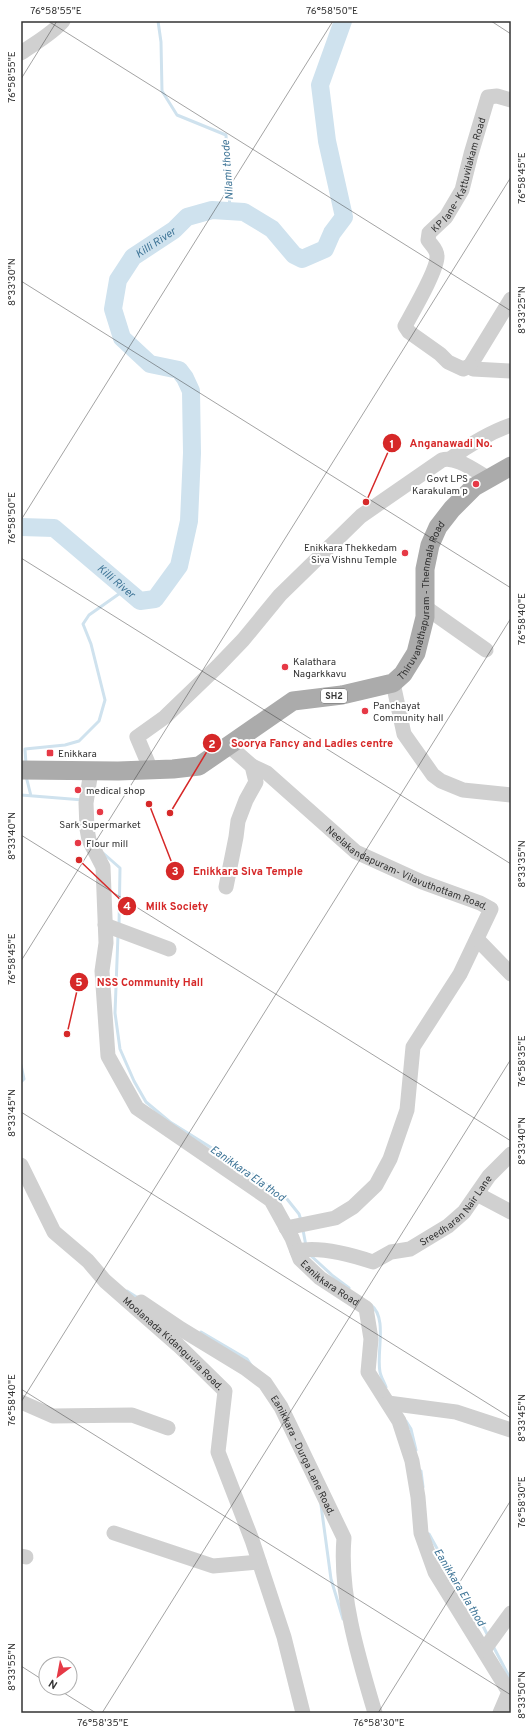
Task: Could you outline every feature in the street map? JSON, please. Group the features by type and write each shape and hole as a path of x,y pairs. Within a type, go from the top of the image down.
{"main road":[{"name":"Thiruvanathapuram - Thenmala Road","path":"26,770 151,770 199,766 293,701 342,695 393,683 403,674 416,652 425,617 425,569 430,545 438,527 452,509 474,487 511,466"}],"street":[{"path":"21,53 54,31 63,21"},
{"name":"KP lane- Kattuvilakam Road","path":"470,366 463,368 448,362 440,354 409,332 405,326 427,285 438,256 436,250 428,240 429,233 446,217 462,190 488,97 497,96 511,100"},
{"path":"511,299 470,366 472,369 511,371"},
{"path":"151,770 137,737 165,716 218,666 243,640 280,595 361,516 442,460 450,459 472,443 496,430 511,425"},
{"path":"450,459 488,478"},
{"path":"425,606 486,650"},
{"path":"393,683 404,734 441,781 463,790 511,795"},
{"path":"226,887 238,821 246,800 256,782 252,766 229,746"},
{"name":"Neelakandapuram- Vilavuthottam Road.","path":"252,766 267,773 356,852 422,882 491,909 460,974 413,1047 406,1110 390,1159 376,1185 353,1207 335,1218 296,1226"},
{"name":"Eanikkara Road","path":"91,770 86,797 89,840 103,867 114,929 106,942 102,971 108,1056 138,1108 271,1200 296,1226 297,1251 300,1259 320,1278 366,1308 371,1339 368,1372 399,1421 412,1461 418,1497 421,1533 435,1572 509,1692 500,1713"},
{"path":"114,929 169,949"},
{"path":"477,940 511,974"},
{"name":"Sreedharan Nair Lane","path":"297,1251 304,1250 330,1252 358,1257 373,1262 391,1252 410,1249 448,1226 464,1212 489,1176 511,1154"},
{"name":"Moolanada Kidanguvila Road.","path":"21,1164 54,1232 88,1261 105,1281 178,1345 225,1391 218,1452 259,1562 284,1637 303,1713"},
{"path":"476,1194 511,1212"},
{"name":"Eanikkara - Durga Lane Road.","path":"105,1281 245,1368 265,1383 282,1406 344,1538 343,1555 348,1602 362,1666 375,1713"},
{"path":"21,1402 53,1416 132,1415 168,1428"},
{"path":"388,1403 456,1412 511,1430"},
{"path":"114,1533 213,1566 259,1562"},
{"path":"484,1650 511,1612"}],"waterway":[{"name":"Nilami thode","path":"158,21 161,42 162,91 177,115 226,135 230,211"},
{"name":"Killi River","path":"21,527 54,528 140,601 155,599 179,566 189,521 192,453 191,391 185,378 179,370 150,364 122,338 113,309 118,280 133,257 174,230 187,217 212,210 244,212 272,229 294,255 302,259 325,249 332,233 344,217 327,141 320,85 343,21"},
{"path":"26,764 25,749 65,745 79,741 99,721 105,700 91,644 83,624 89,615 126,589"},
{"path":"26,776 31,796"},
{"name":"Eanikkara Ela thod","path":"21,795 83,800"},
{"name":"Eanikkara Ela thod","path":"103,853 120,868 119,926"},
{"name":"Eanikkara Ela thod","path":"118,935 115,1013 120,1049 134,1081 146,1102 170,1122 247,1170 287,1199 299,1214 301,1220"},
{"path":"21,1065 24,1079 21,1082"},
{"name":"Eanikkara Ela thod","path":"303,1230 306,1246"},
{"name":"Eanikkara Ela thod","path":"309,1254 333,1276 349,1288"},
{"path":"127,1291 138,1298"},
{"name":"Eanikkara Ela thod","path":"371,1305 379,1318 380,1374 386,1387"},
{"path":"201,1332 247,1359 251,1365"},
{"name":"Eanikkara Ela thod","path":"406,1421 411,1429 416,1450"},
{"name":"Eanikkara Ela thod","path":"421,1471 423,1487"},
{"path":"321,1505 331,1579 343,1619"},
{"name":"Eanikkara Ela thod","path":"429,1534 465,1599 475,1610 488,1636"},
{"name":"Eanikkara Ela thod","path":"493,1646 511,1680"}],"place":[{"name":"Govt LPS Karakulam p","path":"476,484"},
{"name":"Anganawadi No.","path":"366,502"},
{"name":"Enikkara Thekkedam Siva Vishnu Temple","path":"405,553"},
{"name":"Kalathara Nagarkkavu","path":"285,667"},
{"name":"Panchayat Community hall","path":"365,711"},
{"name":"Enikkara","path":"50,753"},
{"name":"medical shop","path":"78,790"},
{"name":"Enikkara Siva Temple","path":"149,804"},
{"name":"Sark Supermarket","path":"100,812"},
{"name":"Soorya Fancy and Ladies centre","path":"170,813"},
{"name":"Flour mill","path":"78,843"},
{"name":"Milk Society","path":"79,860"},
{"name":"NSS Community Hall","path":"67,1034"}]}
